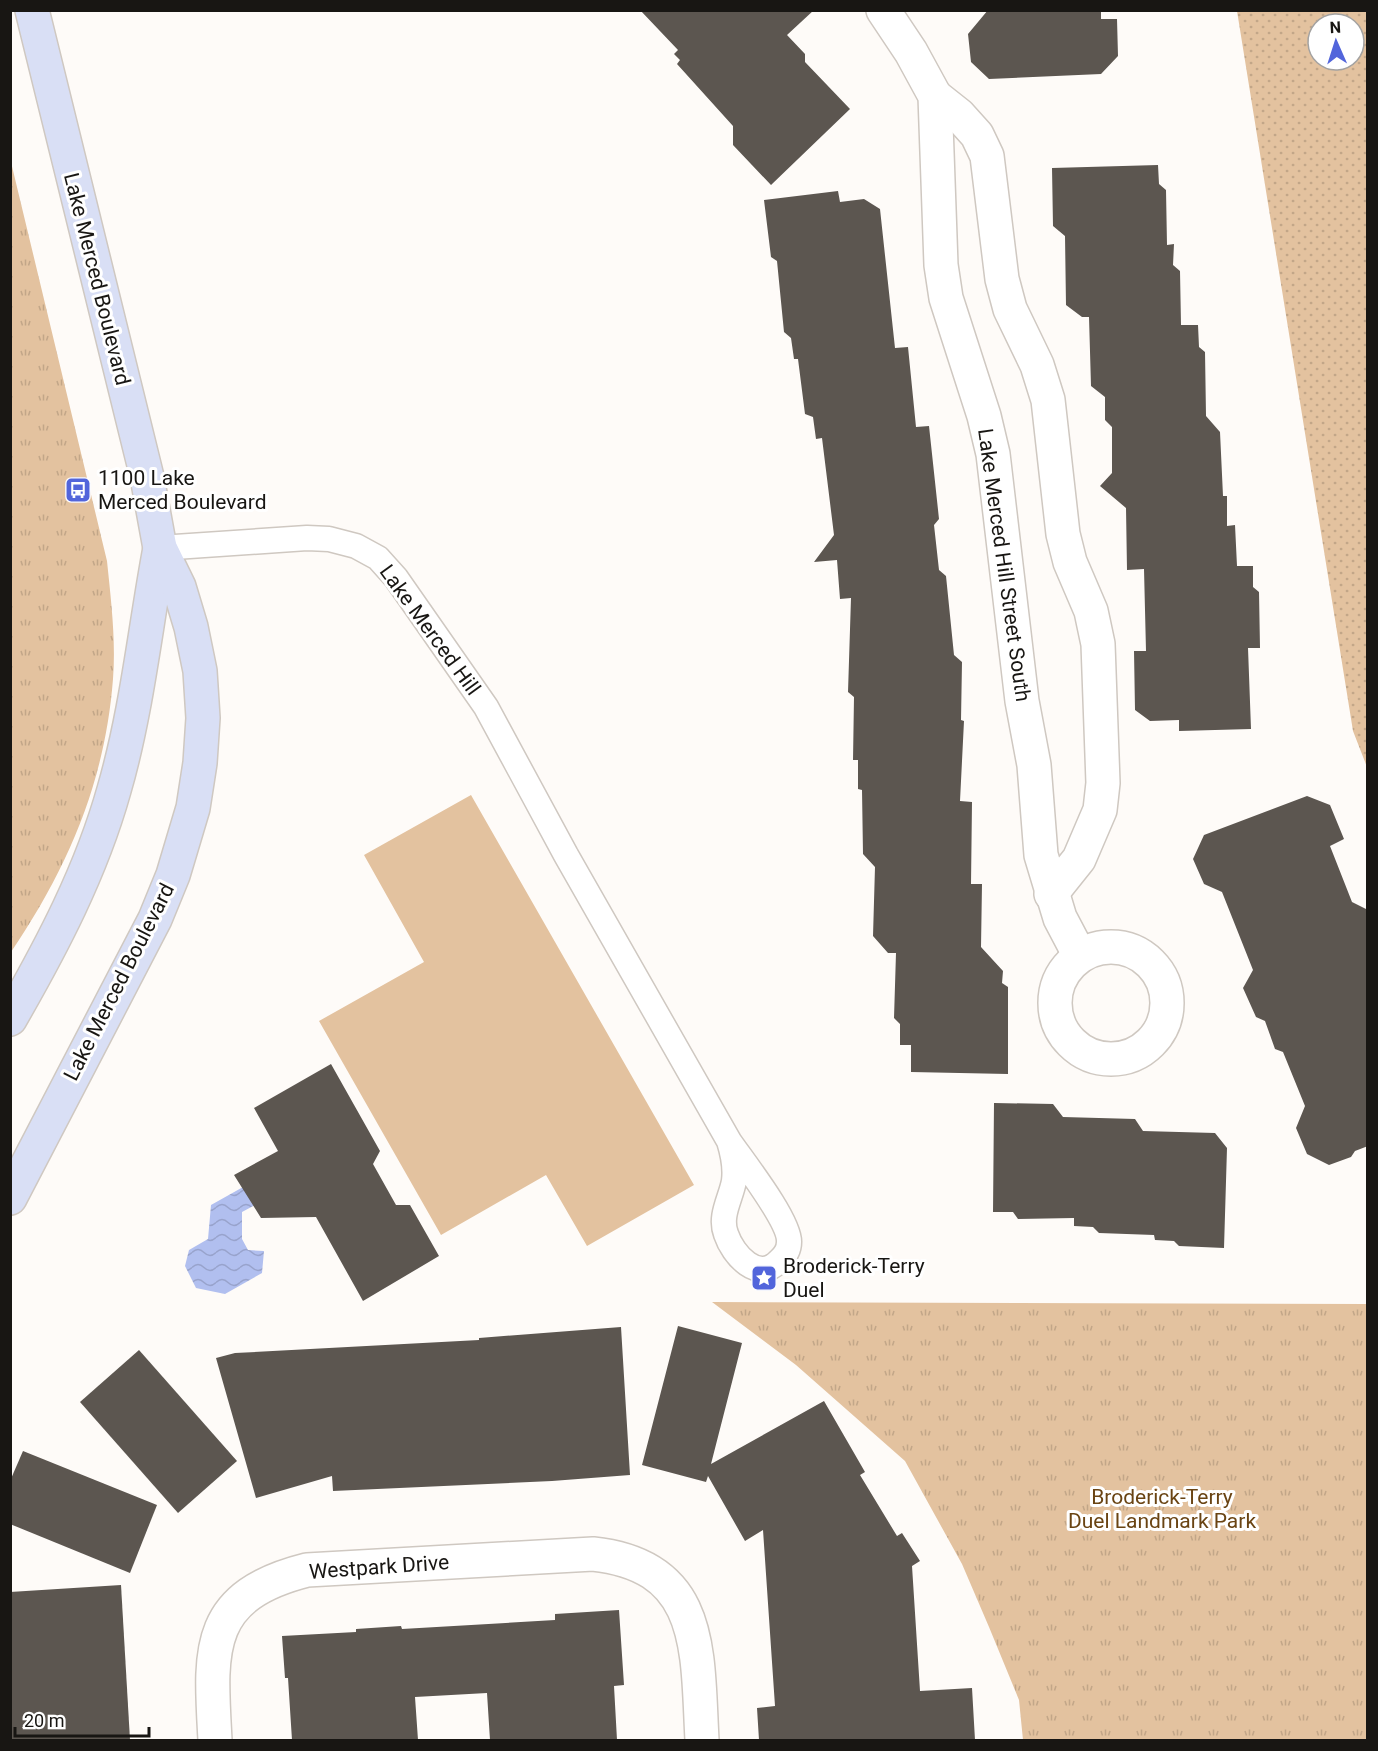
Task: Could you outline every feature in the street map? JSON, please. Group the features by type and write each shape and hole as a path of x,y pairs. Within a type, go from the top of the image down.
{"main road":[{"name":"Lake Merced Boulevard","path":"10,1198 155,919 173,875 193,808 200,763 203,718 200,671 191,627 179,587 160,548 147,477 32,10"},
{"name":"Lake Merced Boulevard","path":"10,1019 20,994 85,874 115,790 129,730 160,548"}],"street":[{"name":"Lake Merced Hill Street South","path":"883,10 911,52 935,96 959,115 977,135 987,156 1002,279 1010,309 1037,366 1048,400 1064,534 1070,562 1091,611 1098,644 1103,783 1100,810 1091,836 1079,859 1051,894"},
{"name":"Lake Merced Hill Street South","path":"935,96 941,265 946,298 984,416 993,454 1022,701 1034,765 1039,836 1051,894 1059,918 1080,956"},
{"name":"Westpark Drive","path":"215,1740 211,1674 213,1650 221,1625 234,1607 258,1587 282,1576 307,1570 593,1554 621,1557 644,1567 666,1583 681,1602 692,1627 698,1652 702,1740"}],"lane":[{"name":"Lake Merced Hill","path":"160,548 307,538 329,539 356,546 378,558 396,578 486,707 566,855 729,1140"},
{"path":"729,1140 786,1228 789,1241 786,1254 776,1265 763,1270 748,1266 738,1256 726,1234 723,1218 734,1180 735,1162 729,1140"}],"green space":[{"path":"1237,11 1367,11 1367,767 1353,731"},
{"path":"10,158 107,561 114,650 109,717 92,788 66,856 50,888 11,952"},
{"path":"471,795 694,1185 587,1246 546,1175 441,1235 319,1021 424,962 364,855"},
{"name":"Broderick-Terry Duel Landmark Park","path":"712,1302 1367,1304 1367,1740 1023,1740 1019,1700 989,1627 962,1564 905,1461 796,1365"}],"water":[{"path":"261,1177 272,1196 242,1212 242,1239 248,1250 264,1251 262,1273 225,1294 196,1288 185,1266 189,1250 208,1239 211,1205"}],"building":[{"path":"640,10 814,10 787,35 805,54 805,62 850,109 771,185 733,145 733,126 677,64 680,60 674,54 678,50"},
{"path":"988,10 1101,10 1101,19 1117,19 1118,56 1101,74 989,79 971,62 968,34"},
{"path":"1158,165 1159,184 1166,190 1167,245 1174,244 1173,265 1180,271 1181,325 1198,325 1199,347 1205,352 1206,416 1220,432 1223,496 1227,496 1227,526 1235,525 1237,566 1253,566 1253,587 1259,592 1260,648 1248,648 1251,729 1179,731 1179,720 1150,721 1135,710 1134,651 1146,651 1144,569 1127,570 1126,508 1100,486 1112,473 1112,427 1105,420 1105,397 1091,386 1089,317 1082,317 1066,305 1065,236 1053,226 1052,168"},
{"path":"838,191 840,202 864,199 880,209 895,348 908,347 916,427 929,426 939,519 934,525 939,570 946,576 954,655 962,662 961,720 964,721 960,801 972,802 971,884 982,884 981,947 1003,971 1002,983 1008,987 1008,1074 911,1072 911,1045 900,1045 900,1024 894,1018 896,953 888,953 873,936 875,867 863,854 862,790 858,789 858,760 853,760 854,697 848,692 851,598 840,599 837,560 814,562 834,535 822,438 816,439 813,417 805,414 798,359 794,359 791,338 784,332 777,261 771,257 764,200"},
{"path":"1307,796 1330,805 1344,839 1330,846 1352,902 1368,910 1368,1146 1355,1151 1351,1157 1329,1165 1307,1154 1296,1128 1305,1106 1283,1052 1275,1049 1265,1021 1256,1017 1243,988 1253,970 1222,892 1204,884 1193,859 1204,835"},
{"path":"331,1064 380,1151 373,1164 396,1205 410,1205 439,1256 363,1301 316,1217 261,1218 234,1175 278,1151 254,1108"},
{"path":"994,1103 1053,1104 1063,1117 1135,1119 1143,1131 1215,1133 1227,1148 1224,1248 1179,1246 1174,1241 1155,1240 1154,1235 1099,1233 1093,1227 1074,1226 1074,1218 1018,1219 1013,1212 993,1212"},
{"path":"678,1326 742,1343 711,1464 824,1401 865,1472 860,1475 897,1536 902,1533 920,1561 912,1566 920,1691 972,1688 975,1740 759,1740 757,1708 775,1706 763,1530 745,1541 708,1476 706,1482 642,1465"},
{"path":"621,1327 630,1475 552,1481 333,1491 332,1476 256,1498 216,1358 235,1353 479,1340 479,1338"},
{"path":"139,1350 237,1461 178,1513 80,1402"},
{"path":"23,1451 157,1505 130,1573 10,1524 10,1481"},
{"path":"121,1585 130,1740 10,1740 10,1592"},
{"path":"619,1610 624,1685 614,1686 617,1740 490,1740 487,1693 415,1697 418,1740 292,1740 288,1678 285,1678 282,1636 356,1632 356,1629 401,1626 402,1629 555,1620 555,1614"}],"place":[{"name":"1100 Lake Merced Boulevard","path":"78,490"},
{"name":"Broderick-Terry Duel","path":"764,1278"}]}
